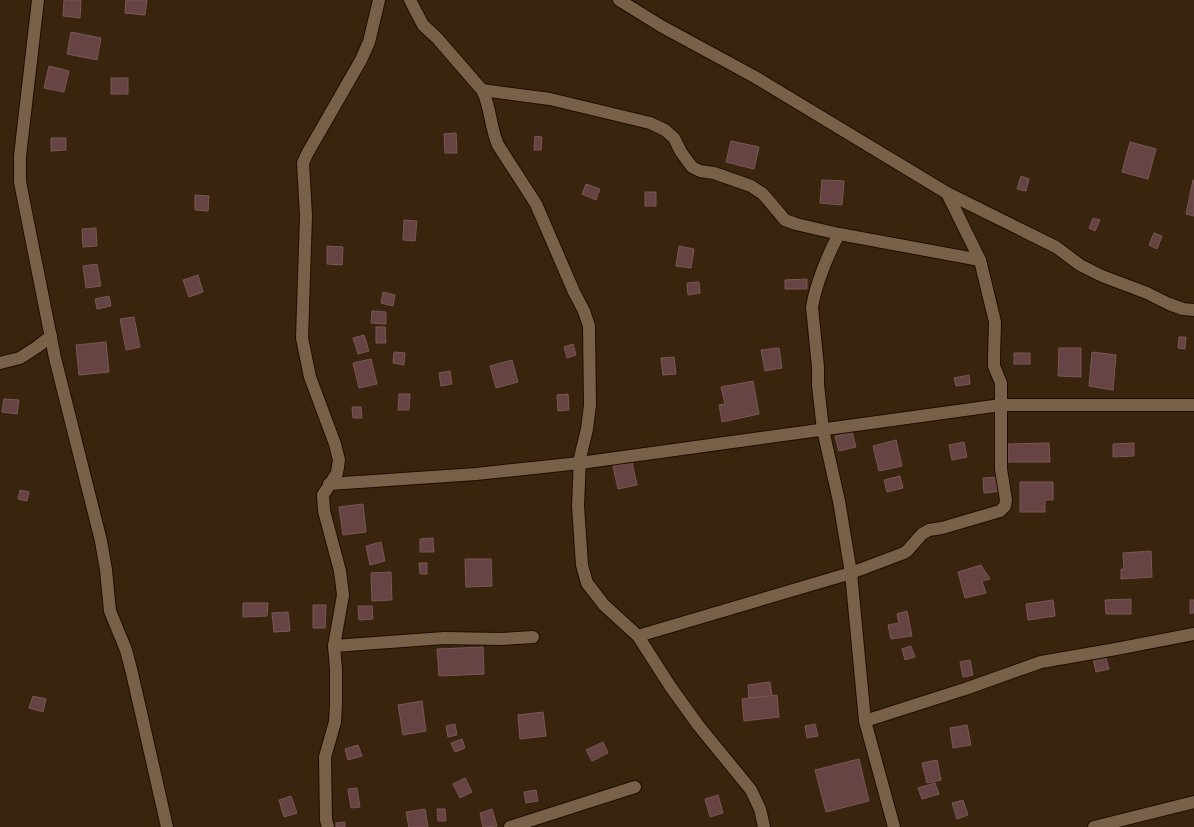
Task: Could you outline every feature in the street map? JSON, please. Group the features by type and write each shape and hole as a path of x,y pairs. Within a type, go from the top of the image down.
{"street":[{"path":"38,0 20,156 20,182 51,336 100,541 110,610 126,650 167,827"},
{"path":"328,827 326,820 325,757 335,722 336,669 334,646 343,595 340,571 324,510 323,495 337,473 339,460 335,444 310,377 302,338 306,216 303,163 361,60 369,42 379,0"},
{"path":"410,0 423,25 437,38 482,90 487,99 491,125 498,145 536,204 589,326 590,405 580,464 578,506 582,565 587,583 604,604 638,636 670,686 698,724 751,790 760,809 764,827"},
{"path":"619,0 660,26 762,81 947,193 1056,247 1080,265 1102,276 1190,311"},
{"path":"482,90 550,99 650,123 666,130 674,138 681,152 692,167 700,171 714,172 751,186 763,194 785,220 796,224 839,234 980,260"},
{"path":"638,636 851,572 904,553 922,534 929,530 942,528 1000,511 1005,506 1006,500 1001,469 1001,383 994,366 995,322 980,260 947,193"},
{"path":"839,234 832,247 814,297 812,307 818,367 818,385 823,430 851,572 865,721 894,827"},
{"path":"0,363 20,358 51,336"},
{"path":"329,484 476,474 580,464 1001,405 1194,405"},
{"path":"865,721 968,688 1041,662 1194,634"},
{"path":"334,646 444,638 501,639 533,637"},
{"path":"510,827 635,787"},
{"path":"1094,827 1194,802"}],"building":[{"path":"64,0 81,0 80,18 63,16"},
{"path":"126,0 147,0 145,15 125,13"},
{"path":"71,32 101,38 97,60 67,54"},
{"path":"49,66 69,71 64,92 44,88"},
{"path":"111,78 128,78 128,94 111,94"},
{"path":"456,133 457,153 445,153 444,134"},
{"path":"535,136 542,137 541,150 534,150"},
{"path":"51,138 66,138 66,150 51,151"},
{"path":"731,141 759,147 754,169 726,162"},
{"path":"1130,142 1156,149 1148,179 1122,172"},
{"path":"1021,176 1029,179 1026,191 1017,189"},
{"path":"822,180 844,181 842,205 820,203"},
{"path":"1194,180 1194,216 1186,214"},
{"path":"586,184 600,189 596,200 582,194"},
{"path":"645,192 656,192 656,206 645,206"},
{"path":"195,195 209,196 208,211 195,210"},
{"path":"1093,218 1100,220 1095,231 1089,228"},
{"path":"404,220 417,221 415,241 403,240"},
{"path":"96,228 97,246 83,247 82,229"},
{"path":"1154,233 1162,236 1157,249 1149,245"},
{"path":"327,246 343,247 342,265 327,264"},
{"path":"679,246 694,249 691,268 676,266"},
{"path":"97,264 101,286 86,288 83,266"},
{"path":"198,275 203,292 189,297 183,280"},
{"path":"807,279 807,289 785,289 785,280"},
{"path":"699,282 700,293 688,295 687,283"},
{"path":"383,292 395,295 393,306 381,303"},
{"path":"109,296 111,306 97,309 95,299"},
{"path":"372,311 386,312 386,324 371,323"},
{"path":"134,317 140,347 126,350 120,319"},
{"path":"376,327 385,327 386,343 376,343"},
{"path":"364,335 369,351 358,354 353,338"},
{"path":"1179,337 1186,337 1185,349 1178,348"},
{"path":"106,342 109,372 79,375 76,345"},
{"path":"573,344 576,355 567,358 564,347"},
{"path":"779,348 782,368 765,371 761,350"},
{"path":"1059,348 1081,348 1081,377 1058,376"},
{"path":"394,352 405,353 404,365 393,363"},
{"path":"1092,352 1116,355 1113,390 1089,386"},
{"path":"1014,353 1030,353 1030,364 1014,364"},
{"path":"674,357 676,374 663,375 661,358"},
{"path":"371,359 377,384 359,388 353,363"},
{"path":"512,360 518,382 496,388 490,366"},
{"path":"450,371 452,384 441,386 439,373"},
{"path":"969,375 970,384 956,386 954,378"},
{"path":"753,381 759,414 722,422 719,405 725,404 721,387"},
{"path":"399,394 410,394 409,410 398,410"},
{"path":"568,394 569,410 558,411 557,395"},
{"path":"4,399 19,400 17,414 2,412"},
{"path":"352,407 361,407 362,418 353,418"},
{"path":"852,432 856,447 839,451 835,436"},
{"path":"896,440 902,466 879,471 873,446"},
{"path":"964,442 967,457 952,460 949,445"},
{"path":"1049,443 1050,462 1008,462 1008,444"},
{"path":"1134,443 1134,456 1113,457 1113,444"},
{"path":"632,462 637,485 618,489 613,466"},
{"path":"900,476 903,488 887,492 884,480"},
{"path":"1001,477 1002,491 984,493 983,478"},
{"path":"1020,482 1053,482 1053,500 1045,500 1045,512 1020,512"},
{"path":"20,490 29,492 27,501 18,499"},
{"path":"363,504 366,532 343,535 339,507"},
{"path":"433,538 434,552 420,552 420,539"},
{"path":"381,542 385,561 370,565 366,546"},
{"path":"1151,551 1152,577 1121,579 1121,569 1124,569 1123,553"},
{"path":"465,559 491,559 492,586 466,587"},
{"path":"419,563 427,563 427,574 420,574"},
{"path":"981,565 990,579 982,581 986,593 965,598 958,572"},
{"path":"391,572 392,600 372,601 371,573"},
{"path":"1131,599 1131,614 1106,614 1105,600"},
{"path":"1053,600 1055,616 1028,620 1026,604"},
{"path":"1190,600 1194,600 1194,613 1190,613"},
{"path":"243,603 268,603 267,616 243,617"},
{"path":"313,605 326,605 325,628 313,628"},
{"path":"358,606 372,606 373,619 359,620"},
{"path":"907,611 912,636 891,639 888,625 899,623 897,614"},
{"path":"288,612 290,631 274,632 272,613"},
{"path":"911,646 915,657 905,660 902,649"},
{"path":"483,647 484,674 439,676 437,649"},
{"path":"1105,655 1109,669 1096,672 1093,658"},
{"path":"970,660 973,675 963,677 960,662"},
{"path":"770,682 772,696 749,698 748,685"},
{"path":"777,695 779,717 744,721 742,699"},
{"path":"33,696 46,699 43,712 29,708"},
{"path":"422,701 426,731 403,735 398,705"},
{"path":"543,712 546,736 520,739 518,715"},
{"path":"455,724 457,735 448,737 446,726"},
{"path":"815,724 818,736 807,738 805,726"},
{"path":"967,725 971,745 953,748 950,728"},
{"path":"462,739 465,748 455,752 451,743"},
{"path":"603,742 608,753 592,761 586,750"},
{"path":"358,745 362,756 348,760 345,749"},
{"path":"859,759 869,801 826,812 815,770"},
{"path":"937,760 941,780 927,783 922,763"},
{"path":"465,778 472,792 460,798 453,784"},
{"path":"935,783 939,794 922,799 918,788"},
{"path":"357,788 360,807 351,808 348,789"},
{"path":"536,790 538,801 526,803 524,792"},
{"path":"718,795 723,813 710,817 705,799"},
{"path":"291,796 297,813 284,817 279,800"},
{"path":"963,800 968,815 957,819 952,803"},
{"path":"425,809 428,827 409,827 406,812"},
{"path":"437,809 445,809 446,821 438,821"},
{"path":"492,809 497,826 483,827 480,813"},
{"path":"345,822 345,827 336,827 336,823"}]}
